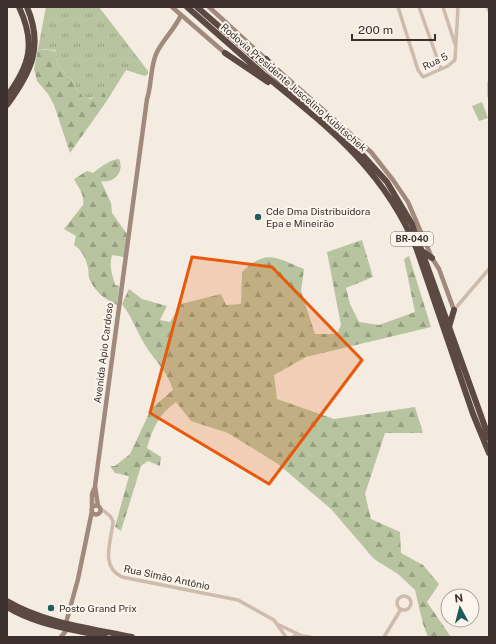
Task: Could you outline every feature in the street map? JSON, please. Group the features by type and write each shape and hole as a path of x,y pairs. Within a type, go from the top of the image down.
{"highway":[{"path":"7,96 25,67 29,48 29,33 19,7"},
{"path":"7,104 22,84 34,55 35,33 32,17 28,7"},
{"name":"Rodovia Presidente Juscelino Kubitschek","path":"187,7 349,140 369,160 387,182 412,224 489,438"},
{"name":"Rodovia Presidente Juscelino Kubitschek","path":"197,7 357,155 377,178 395,205 417,250 473,414 489,453"},
{"path":"225,53 237,63 291,93"},
{"path":"266,59 291,93"},
{"path":"421,250 432,258"},
{"path":"449,327 454,310"},
{"path":"7,601 27,612 64,626 132,637"},
{"path":"7,607 18,614 105,637"}],"street":[{"path":"172,7 225,53"},
{"path":"209,7 371,152 394,180 408,202 432,258 439,269 454,310 489,270"},
{"name":"Rua 5","path":"398,7 421,75 426,77 455,60 456,48"},
{"path":"419,7 441,69"},
{"path":"443,7 456,48"},
{"path":"456,48 458,7"},
{"path":"487,7 489,11"},
{"name":"Avenida Apio Cardoso","path":"64,626 78,578 90,525 92,494 95,486 120,291 130,223 133,216 149,94 156,53 162,42 177,25 181,15"},
{"name":"Avenida Apio Cardoso","path":"177,25 188,20"},
{"path":"489,82 489,96"},
{"name":"Avenida Apio Cardoso","path":"90,525 98,513 99,506 95,486"},
{"path":"92,509 99,506"},
{"name":"Rua Simão Antônio","path":"99,506 110,516 112,521 108,559 110,567 116,574 238,600 266,614 276,623 286,637"},
{"path":"92,509 98,513 104,511"},
{"path":"384,637 401,609"},
{"name":"Rua Simão Antônio","path":"276,623 298,634 310,637"},
{"path":"61,637 64,626"},
{"path":"293,637 298,634"}],"highlighted area":[{"path":"192,257 272,267 362,360 269,484 150,413"}],"green space":[{"path":"46,7 99,7 148,71 148,74 145,76 126,70 106,102 106,98 94,97 86,99 80,95 72,80 58,66 56,50 38,49"},
{"path":"38,49 57,51 58,66 72,80 83,97 90,99 102,92 105,94 106,102 70,153 54,105 48,94 37,81 34,69"},
{"path":"482,102 488,118 479,121 472,106"},
{"path":"119,159 121,168 117,176 110,181 101,181 111,203 112,213 127,234 124,257 112,255 111,259 111,270 115,285 119,286 117,305 105,298 92,284 89,279 85,258 79,249 74,245 76,236 64,229 83,205 82,194 74,179 87,171 93,173 109,162"},
{"path":"362,240 373,277 346,288 350,304 359,322 379,325 415,312 404,259 409,256 431,327 306,357 274,375 277,399 334,419 415,407 423,433 385,433 365,494 371,519 400,532 401,553 423,565 439,584 427,602 440,621 440,628 445,628 451,637 428,637 423,624 415,590 398,574 374,559 331,509 278,464 228,433 191,421 176,402 157,422 151,434 147,448 161,457 160,466 148,461 141,466 121,531 115,527 129,476 115,473 110,466 115,466 130,454 151,409 173,390 168,378 145,345 129,314 122,304 129,289 142,299 167,306 160,320 170,322 181,304 221,294 226,305 241,304 242,272 258,260 272,257 304,269 301,291 315,334 337,334 341,325 327,252"}],"place":[{"name":"Cde Dma Distribuidora Epa e Mineirão","path":"258,217"},
{"name":"Posto Grand Prix","path":"51,608"}]}
